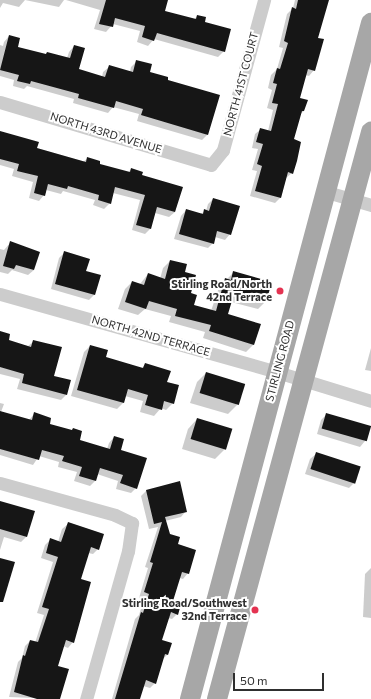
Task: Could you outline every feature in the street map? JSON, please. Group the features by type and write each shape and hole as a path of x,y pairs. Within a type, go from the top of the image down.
{"main road":[{"name":"STIRLING ROAD","path":"190,699 277,372 327,192 371,23"},
{"path":"217,699 303,379 362,203 371,132"}],"street":[{"name":"NORTH 41ST COURT","path":"211,165 223,150 264,0"},
{"name":"NORTH 43RD AVENUE","path":"0,102 211,165"},
{"path":"327,192 362,203"},
{"name":"NORTH 42ND TERRACE","path":"0,294 303,379 371,401"},
{"path":"0,484 115,515 132,523 128,551 86,699"}],"building":[{"path":"106,0 168,0 165,11 196,19 197,15 206,17 205,22 231,29 225,52 157,33 154,41 142,37 145,26 115,18 113,27 99,24"},
{"path":"298,0 329,0 318,38 324,39 315,71 308,69 300,98 308,100 304,111 302,111 294,139 301,142 297,161 293,174 288,172 281,198 255,191 262,166 257,164 263,144 256,142 260,128 271,131 278,104 272,103 277,84 273,83 277,68 280,69 288,43 284,41 292,7 296,9"},
{"path":"9,35 20,38 18,47 46,54 47,52 70,58 74,45 85,48 79,69 105,77 109,65 133,72 136,60 152,64 150,72 168,77 168,80 220,95 208,135 141,115 143,109 116,101 114,108 78,98 79,94 31,81 30,84 17,81 19,75 0,70"},
{"path":"0,131 39,142 37,148 86,162 87,157 100,161 100,164 130,172 131,168 143,172 142,175 183,187 175,212 157,207 151,229 136,225 145,195 115,187 111,204 98,200 99,195 68,186 67,189 48,184 45,196 34,193 38,176 17,171 19,164 0,159"},
{"path":"213,198 240,206 231,235 217,231 214,244 179,234 186,209 203,214 204,209 209,211"},
{"path":"10,241 40,252 34,270 16,265 14,269 3,266"},
{"path":"64,251 90,259 86,271 101,275 95,295 55,284"},
{"path":"170,260 187,264 185,272 196,275 191,293 197,295 194,305 216,311 225,278 231,280 233,271 272,282 266,302 234,294 228,314 261,324 254,345 209,331 211,325 175,316 177,309 149,301 146,309 125,302 132,281 144,285 148,273 165,279"},
{"path":"0,331 10,334 9,340 31,347 33,340 62,347 54,376 71,380 67,395 22,383 24,374 0,367"},
{"path":"90,345 108,350 106,357 143,368 145,363 171,371 167,382 179,385 174,404 164,401 162,410 145,405 148,395 128,389 124,403 77,390"},
{"path":"206,372 245,384 239,405 200,393"},
{"path":"0,411 32,420 34,412 51,418 50,424 82,431 80,440 110,449 114,436 124,439 121,450 147,458 137,489 120,483 123,475 100,468 96,481 79,476 82,467 62,461 64,456 42,450 39,460 0,449"},
{"path":"326,413 371,426 367,441 322,428"},
{"path":"197,418 232,429 226,450 191,439"},
{"path":"316,452 361,467 355,484 310,469"},
{"path":"180,481 187,512 165,517 170,534 180,537 178,544 196,550 189,574 182,572 173,601 181,604 178,615 171,612 162,640 172,643 168,655 165,654 156,684 146,680 140,699 115,699 141,612 143,613 149,594 144,592 153,563 150,562 162,522 154,524 146,490"},
{"path":"0,501 35,511 27,537 0,529"},
{"path":"68,522 104,534 99,550 91,547 81,579 91,582 74,643 66,640 58,666 69,669 60,699 37,699 14,692 23,655 25,656 30,640 38,642 49,609 42,607 58,557 46,553 50,538 61,542"},
{"path":"0,558 15,562 3,602 0,602"}],"place":[{"name":"Stirling Road/North 42nd Terrace","path":"280,291"},
{"name":"Stirling Road/Southwest 32nd Terrace","path":"255,610"}]}
